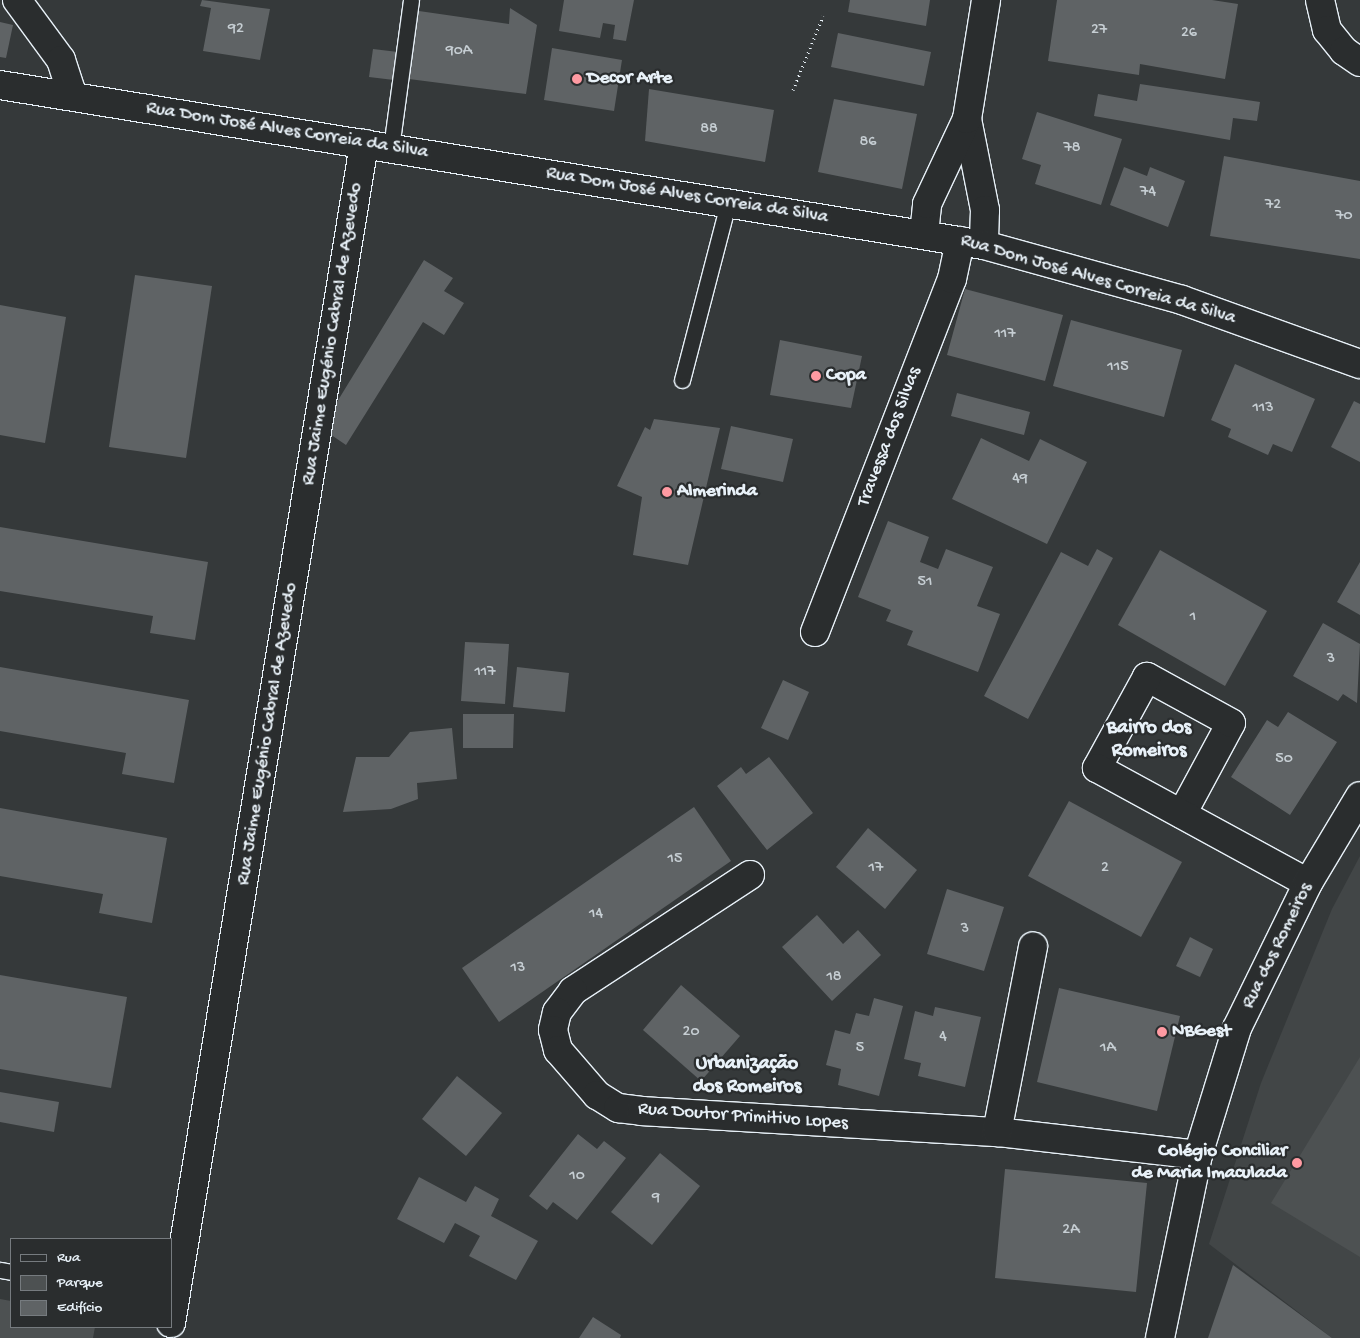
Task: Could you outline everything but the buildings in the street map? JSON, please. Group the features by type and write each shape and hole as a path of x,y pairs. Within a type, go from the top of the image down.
{"street":[{"path":"18,0 61,60 73,96"},
{"path":"924,234 928,204 966,119 986,0"},
{"path":"1320,0 1327,30 1344,51 1360,62"},
{"name":"Rua Dom José Alves Correia da Silva","path":"0,85 972,243 1182,300 1360,364"},
{"name":"Travessa dos Silvas","path":"815,632 952,279 972,243 985,210 966,119"},
{"name":"Rua Jaime Eugénio Cabral de Azevedo","path":"172,1319 364,144"},
{"path":"1182,814 1232,723 1147,677 1097,768 1308,883"},
{"name":"Rua dos Romeiros","path":"1160,1338 1198,1154 1237,1028 1308,883 1360,796"},
{"name":"Rua Doutor Primitivo Lopes","path":"750,875 573,991 557,1012 553,1030 558,1050 597,1095 618,1108 642,1111 997,1132 1198,1154"},
{"path":"997,1132 1033,946"}],"lane":[{"path":"391,148 411,0"},
{"path":"682,380 728,202"}],"path":[{"path":"793,90 823,16"}],"shaded area":[{"name":"Colégio Conciliar de Maria Imaculada","path":"1360,856 1360,1338 1332,1338 1209,1244 1261,1083 1332,909"}],"green space":[{"path":"1360,1057 1360,1257 1271,1203"},
{"path":"0,1299 10,1301 10,1328 95,1328 93,1338 0,1338"}],"place":[{"name":"Decor Arte","path":"577,79"},
{"name":"Copa","path":"816,376"},
{"name":"Almerinda","path":"667,492"},
{"name":"NBGest","path":"1162,1032"},
{"name":"Colégio Conciliar de Maria Imaculada","path":"1297,1163"}],"district":[{"name":"Bairro dos Romeiros","path":"1149,740"},
{"name":"Urbanização dos Romeiros","path":"747,1076"}]}
